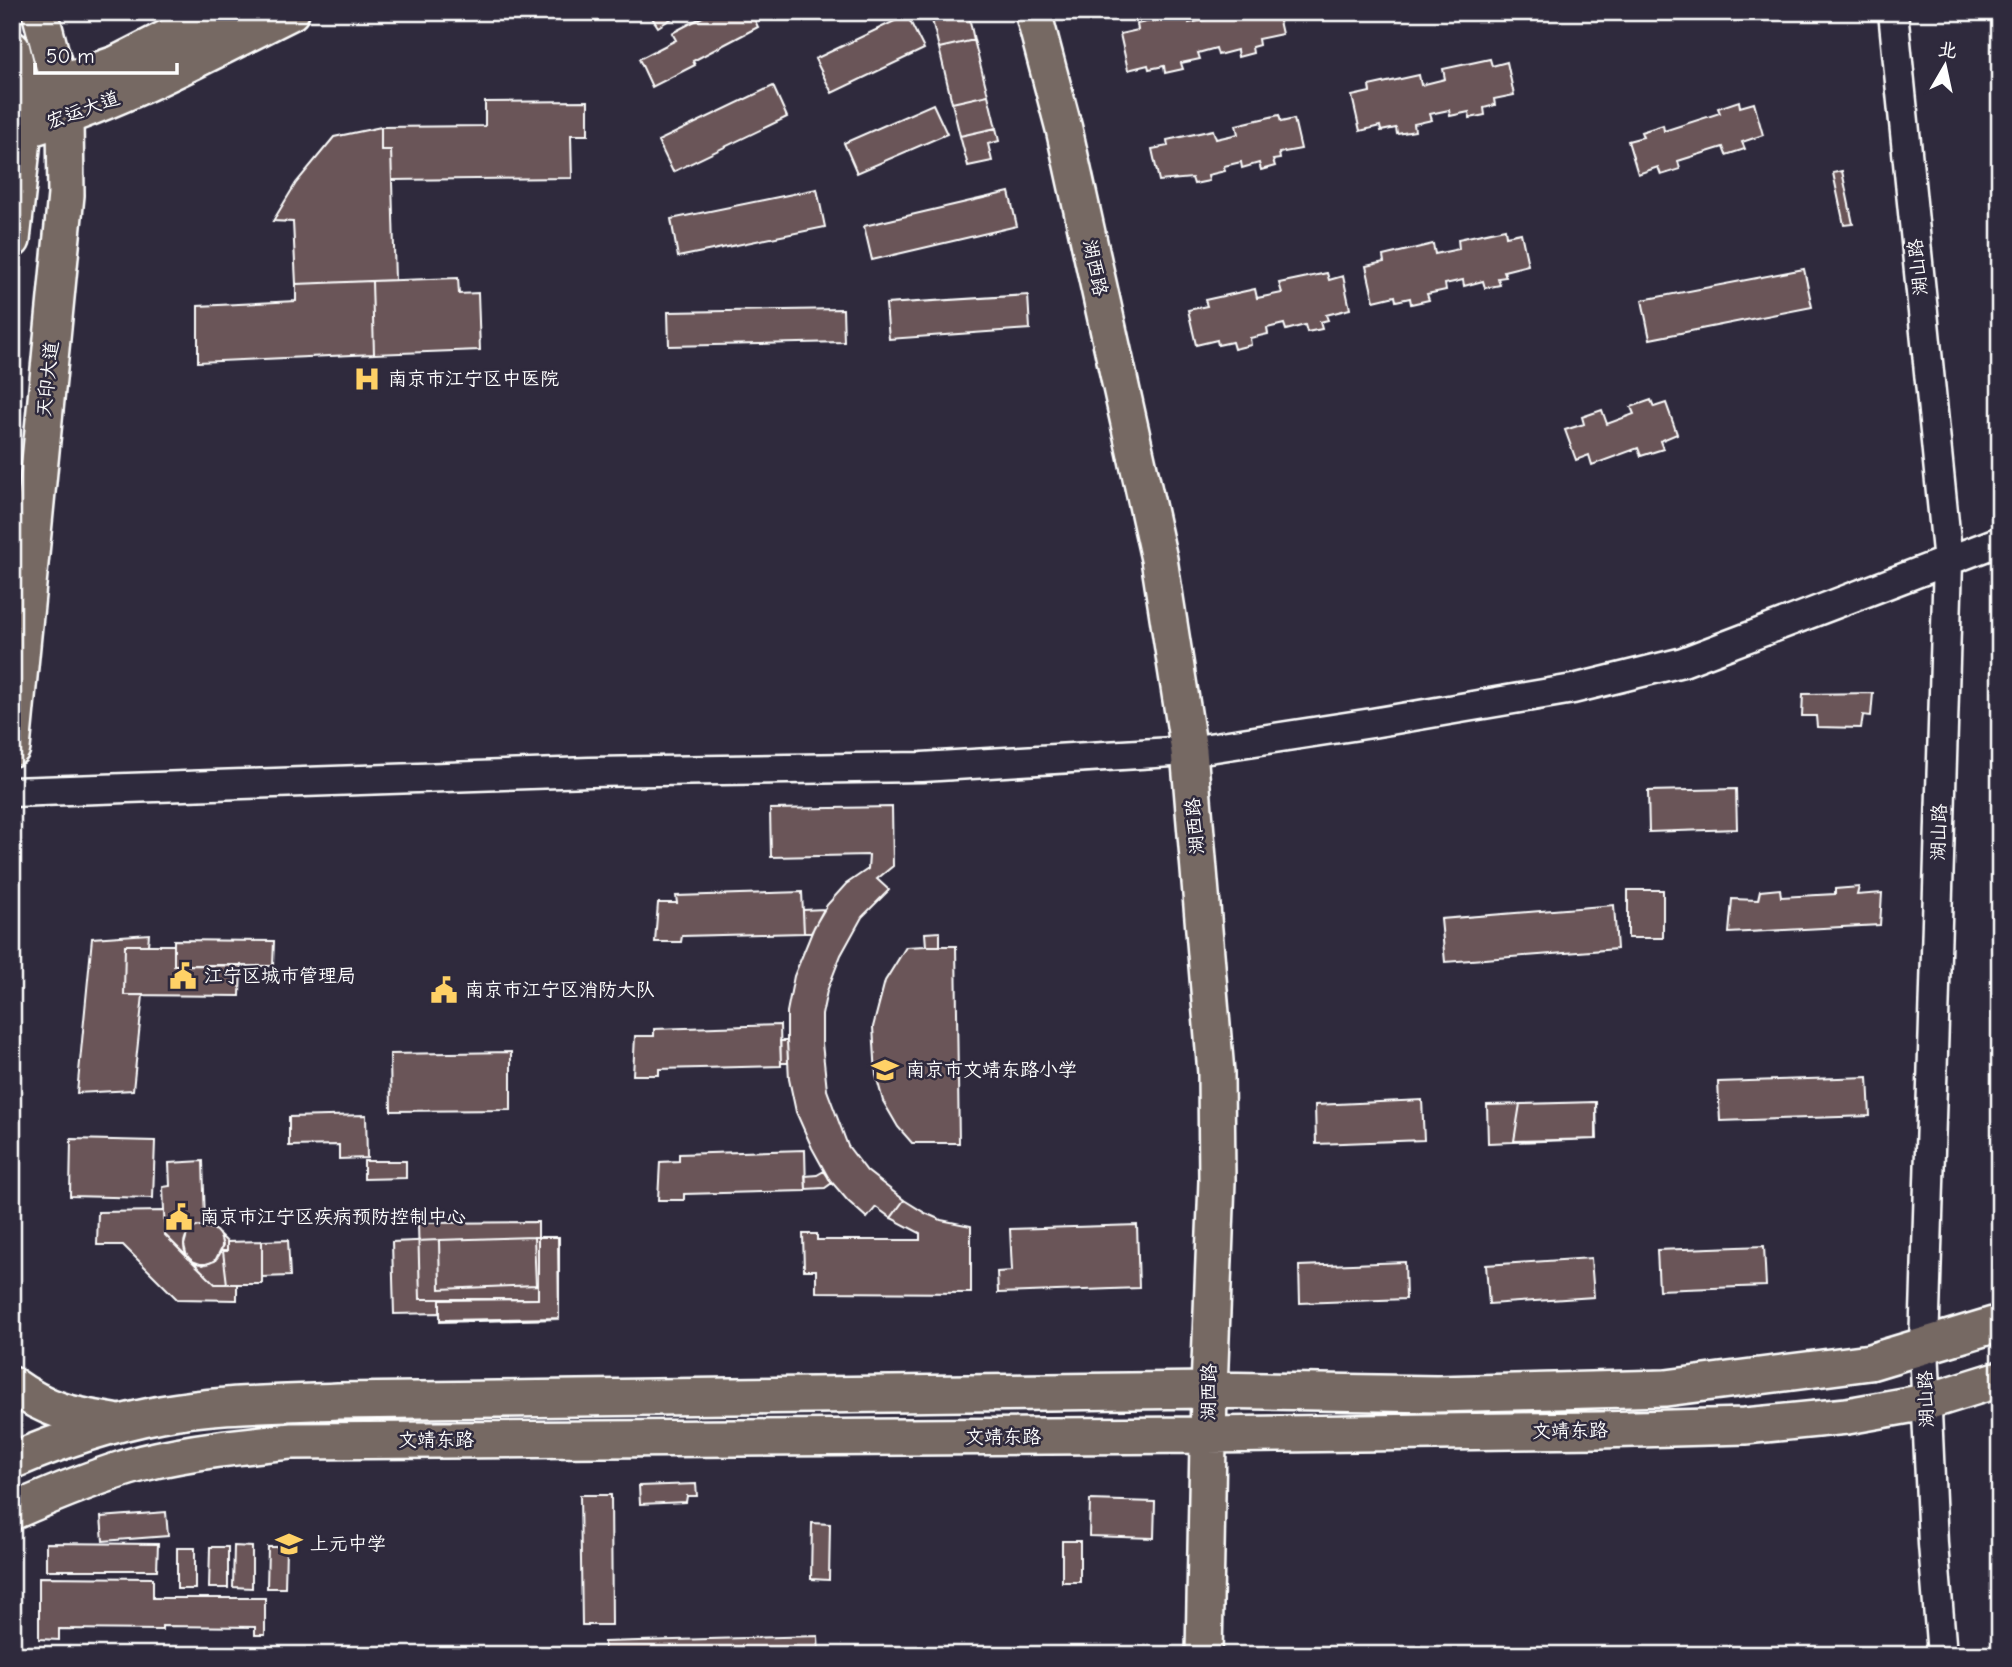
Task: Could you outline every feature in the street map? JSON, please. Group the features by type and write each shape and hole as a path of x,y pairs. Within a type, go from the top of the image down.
{"main road":[{"name":"天印大道","path":"12,748 66,195 65,119 60,83 40,12"},
{"name":"宏运大道","path":"23,96 116,64 218,12"},
{"name":"宏运大道","path":"24,130 65,119 127,93 291,12"},
{"name":"湖西路","path":"1033,12 1064,129 1159,559 1189,751 1216,1073 1217,1181 1209,1390 1204,1655"},
{"path":"12,49 23,96 24,130 12,237"},
{"name":"文靖东路","path":"12,1461 69,1437 121,1423 164,1414 232,1406 338,1401 1209,1390 1436,1394 1666,1388 1870,1362 1990,1327"},
{"name":"文靖东路","path":"12,1512 78,1484 144,1463 218,1448 292,1441 1209,1436 1745,1426 1847,1416 1926,1402 1991,1382"},
{"path":"12,1385 52,1409 121,1423"}],"street":[{"name":"湖山路","path":"1893,12 1948,562 1924,1347 1933,1544 1942,1655"},
{"path":"12,792 590,772 922,767 1189,751 1573,689 1683,662 1994,543"}],"building":[{"path":"658,12 682,12 658,27 651,16"},
{"path":"712,12 751,12 758,27 693,61 695,65 652,87 639,59 676,40 672,33"},
{"path":"946,12 968,12 974,40 939,48 931,16"},
{"path":"1212,12 1277,12 1282,34 1258,39 1259,45 1252,47 1253,53 1238,57 1237,50 1218,55 1216,48 1198,53 1200,59 1181,63 1183,69 1165,73 1164,66 1149,69 1148,65 1128,70 1120,34 1138,30 1137,24 1187,13 1189,23 1213,18"},
{"path":"907,15 924,49 832,93 815,59"},
{"path":"974,40 988,95 952,103 939,48"},
{"path":"1490,59 1492,66 1507,62 1514,95 1494,99 1495,105 1484,108 1485,115 1470,118 1469,112 1450,116 1449,110 1430,114 1432,120 1414,124 1415,131 1397,134 1396,128 1381,131 1380,126 1360,131 1352,96 1370,92 1369,86 1419,75 1421,85 1445,79 1443,69"},
{"path":"773,86 787,117 673,172 658,141"},
{"path":"988,95 996,128 960,136 952,103"},
{"path":"588,101 588,135 571,135 572,178 392,180 391,150 381,150 381,127 485,126 485,102"},
{"path":"1739,101 1740,107 1754,103 1763,135 1742,142 1745,149 1726,155 1723,147 1678,161 1680,169 1661,175 1658,167 1638,174 1628,141 1643,137 1641,132 1663,125 1664,131 1720,113 1718,108"},
{"path":"933,104 947,134 857,173 844,143"},
{"path":"1279,115 1281,122 1294,119 1301,149 1279,153 1280,159 1273,160 1275,166 1261,170 1259,163 1242,168 1241,162 1224,166 1225,171 1208,175 1209,181 1194,184 1192,178 1159,181 1152,149 1168,146 1167,140 1213,130 1216,139 1238,134 1236,125"},
{"path":"381,127 381,150 391,150 395,280 296,284 293,222 273,221 296,183 334,137"},
{"path":"996,128 999,141 988,144 992,161 968,166 960,136"},
{"path":"1842,171 1853,224 1844,225 1833,173"},
{"path":"817,189 825,227 678,257 671,219"},
{"path":"1009,192 1017,226 872,260 864,226"},
{"path":"1505,229 1506,236 1521,233 1528,265 1504,271 1506,277 1498,278 1500,285 1485,288 1483,281 1464,286 1463,280 1445,284 1446,290 1427,294 1429,300 1411,304 1410,298 1396,301 1395,296 1374,301 1366,266 1384,262 1383,256 1433,244 1435,254 1459,249 1458,239"},
{"path":"1804,269 1812,307 1650,339 1642,300"},
{"path":"1327,273 1329,280 1343,276 1350,309 1326,315 1328,320 1320,322 1322,329 1307,332 1305,325 1286,330 1284,324 1267,328 1268,334 1250,338 1251,345 1234,349 1232,342 1218,345 1217,340 1196,345 1188,310 1207,306 1205,300 1255,289 1257,298 1282,293 1279,283"},
{"path":"458,278 459,294 478,293 480,350 374,354 372,281"},
{"path":"372,281 374,354 198,362 198,306 296,301 296,284"},
{"path":"1028,295 1030,329 889,339 886,304"},
{"path":"843,309 844,342 669,346 668,312"},
{"path":"1651,400 1654,407 1666,403 1677,434 1660,441 1663,449 1641,456 1638,448 1592,465 1589,455 1576,460 1565,430 1584,424 1582,417 1602,410 1607,424 1634,414 1631,407"},
{"path":"1873,693 1871,716 1863,715 1861,728 1817,727 1816,716 1802,716 1803,694"},
{"path":"1736,789 1737,829 1649,832 1648,791"},
{"path":"892,807 893,866 877,879 889,890 862,917 841,955 827,991 822,1015 827,1090 848,1146 867,1171 904,1200 891,1218 876,1207 867,1218 829,1179 796,1112 789,1079 787,1012 794,976 814,927 827,905 846,884 868,869 869,855 771,857 770,809"},
{"path":"1859,887 1857,895 1882,893 1880,925 1729,933 1732,899 1758,900 1760,891 1780,889 1781,897 1835,894 1835,889"},
{"path":"1628,890 1663,890 1663,938 1628,938"},
{"path":"802,892 804,933 682,936 681,942 655,942 658,903 677,903 676,896"},
{"path":"1614,905 1617,949 1445,962 1441,919"},
{"path":"824,909 811,933 804,933 803,910"},
{"path":"940,932 940,946 926,946 925,933"},
{"path":"149,934 148,945 125,945 124,995 143,995 133,1090 77,1093 92,938"},
{"path":"174,940 274,941 273,966 174,965"},
{"path":"125,945 174,945 174,965 241,965 240,996 124,995"},
{"path":"956,946 959,1143 912,1143 898,1127 883,1101 876,1075 873,1027 885,981 906,947"},
{"path":"780,1025 781,1066 659,1069 659,1075 633,1075 635,1036 654,1036 654,1029"},
{"path":"780,1041 787,1041 788,1063 781,1063"},
{"path":"511,1052 511,1110 391,1111 390,1054"},
{"path":"1868,1077 1870,1116 1720,1121 1718,1082"},
{"path":"1422,1100 1424,1140 1316,1144 1315,1105"},
{"path":"1596,1102 1596,1139 1514,1141 1520,1104"},
{"path":"1596,1102 1597,1139 1488,1143 1487,1105"},
{"path":"366,1115 367,1158 339,1159 339,1145 289,1146 289,1117"},
{"path":"71,1139 155,1141 153,1198 70,1196"},
{"path":"805,1150 806,1191 684,1194 684,1200 658,1200 660,1162 679,1161 679,1154"},
{"path":"203,1161 205,1222 214,1229 197,1226 187,1234 184,1245 187,1257 165,1235 163,1187 170,1186 169,1163"},
{"path":"364,1161 406,1161 406,1178 364,1179"},
{"path":"824,1171 832,1183 825,1188 806,1189 805,1176"},
{"path":"904,1200 941,1220 971,1226 971,1293 816,1292 816,1270 804,1270 803,1234 817,1234 817,1240 920,1240 920,1233 891,1218"},
{"path":"164,1211 165,1235 215,1284 237,1284 237,1300 177,1299 123,1245 97,1245 98,1212"},
{"path":"538,1222 538,1299 420,1299 418,1223"},
{"path":"1137,1225 1139,1288 998,1293 997,1272 1012,1271 1010,1229"},
{"path":"203,1226 216,1232 222,1245 216,1258 203,1264 190,1258 184,1245 190,1232"},
{"path":"219,1234 227,1242 227,1251 223,1251 227,1284 215,1284 192,1261 203,1265 215,1261 223,1245"},
{"path":"534,1237 536,1285 440,1289 439,1240"},
{"path":"534,1237 558,1237 559,1319 440,1322 440,1313 394,1314 392,1242 439,1240 440,1289 536,1285"},
{"path":"538,1237 559,1237 559,1318 440,1320 440,1300 538,1299"},
{"path":"288,1240 290,1276 262,1277 262,1241"},
{"path":"262,1241 262,1284 227,1284 223,1251 227,1251 227,1242"},
{"path":"1764,1246 1766,1286 1659,1290 1657,1250"},
{"path":"1591,1258 1594,1297 1489,1304 1486,1265"},
{"path":"1405,1262 1406,1299 1300,1303 1299,1266"},
{"path":"696,1484 697,1496 687,1496 686,1502 640,1504 639,1486"},
{"path":"580,1495 611,1495 612,1625 582,1625"},
{"path":"1090,1500 1155,1502 1154,1538 1089,1536"},
{"path":"166,1512 168,1536 103,1541 101,1517"},
{"path":"812,1523 830,1524 829,1580 811,1579"},
{"path":"1062,1541 1080,1541 1080,1582 1062,1582"},
{"path":"46,1543 158,1544 157,1570 46,1570"},
{"path":"234,1546 252,1547 252,1588 233,1587"},
{"path":"210,1547 228,1547 228,1588 209,1588"},
{"path":"268,1547 286,1547 285,1588 267,1588"},
{"path":"177,1548 195,1548 195,1589 177,1589"},
{"path":"39,1577 153,1578 153,1598 265,1598 265,1635 255,1635 255,1627 162,1626 162,1630 59,1629 59,1640 39,1639"},
{"path":"818,1636 819,1655 604,1655 604,1642"}],"place":[{"name":"南京市江宁区中医院","path":"367,379"},
{"name":"江宁区城市管理局","path":"183,976"},
{"name":"南京市江宁区消防大队","path":"444,990"},
{"name":"南京市文靖东路小学","path":"885,1070"},
{"name":"南京市江宁区疾病预防控制中心","path":"179,1217"},
{"name":"上元中学","path":"289,1544"}]}
